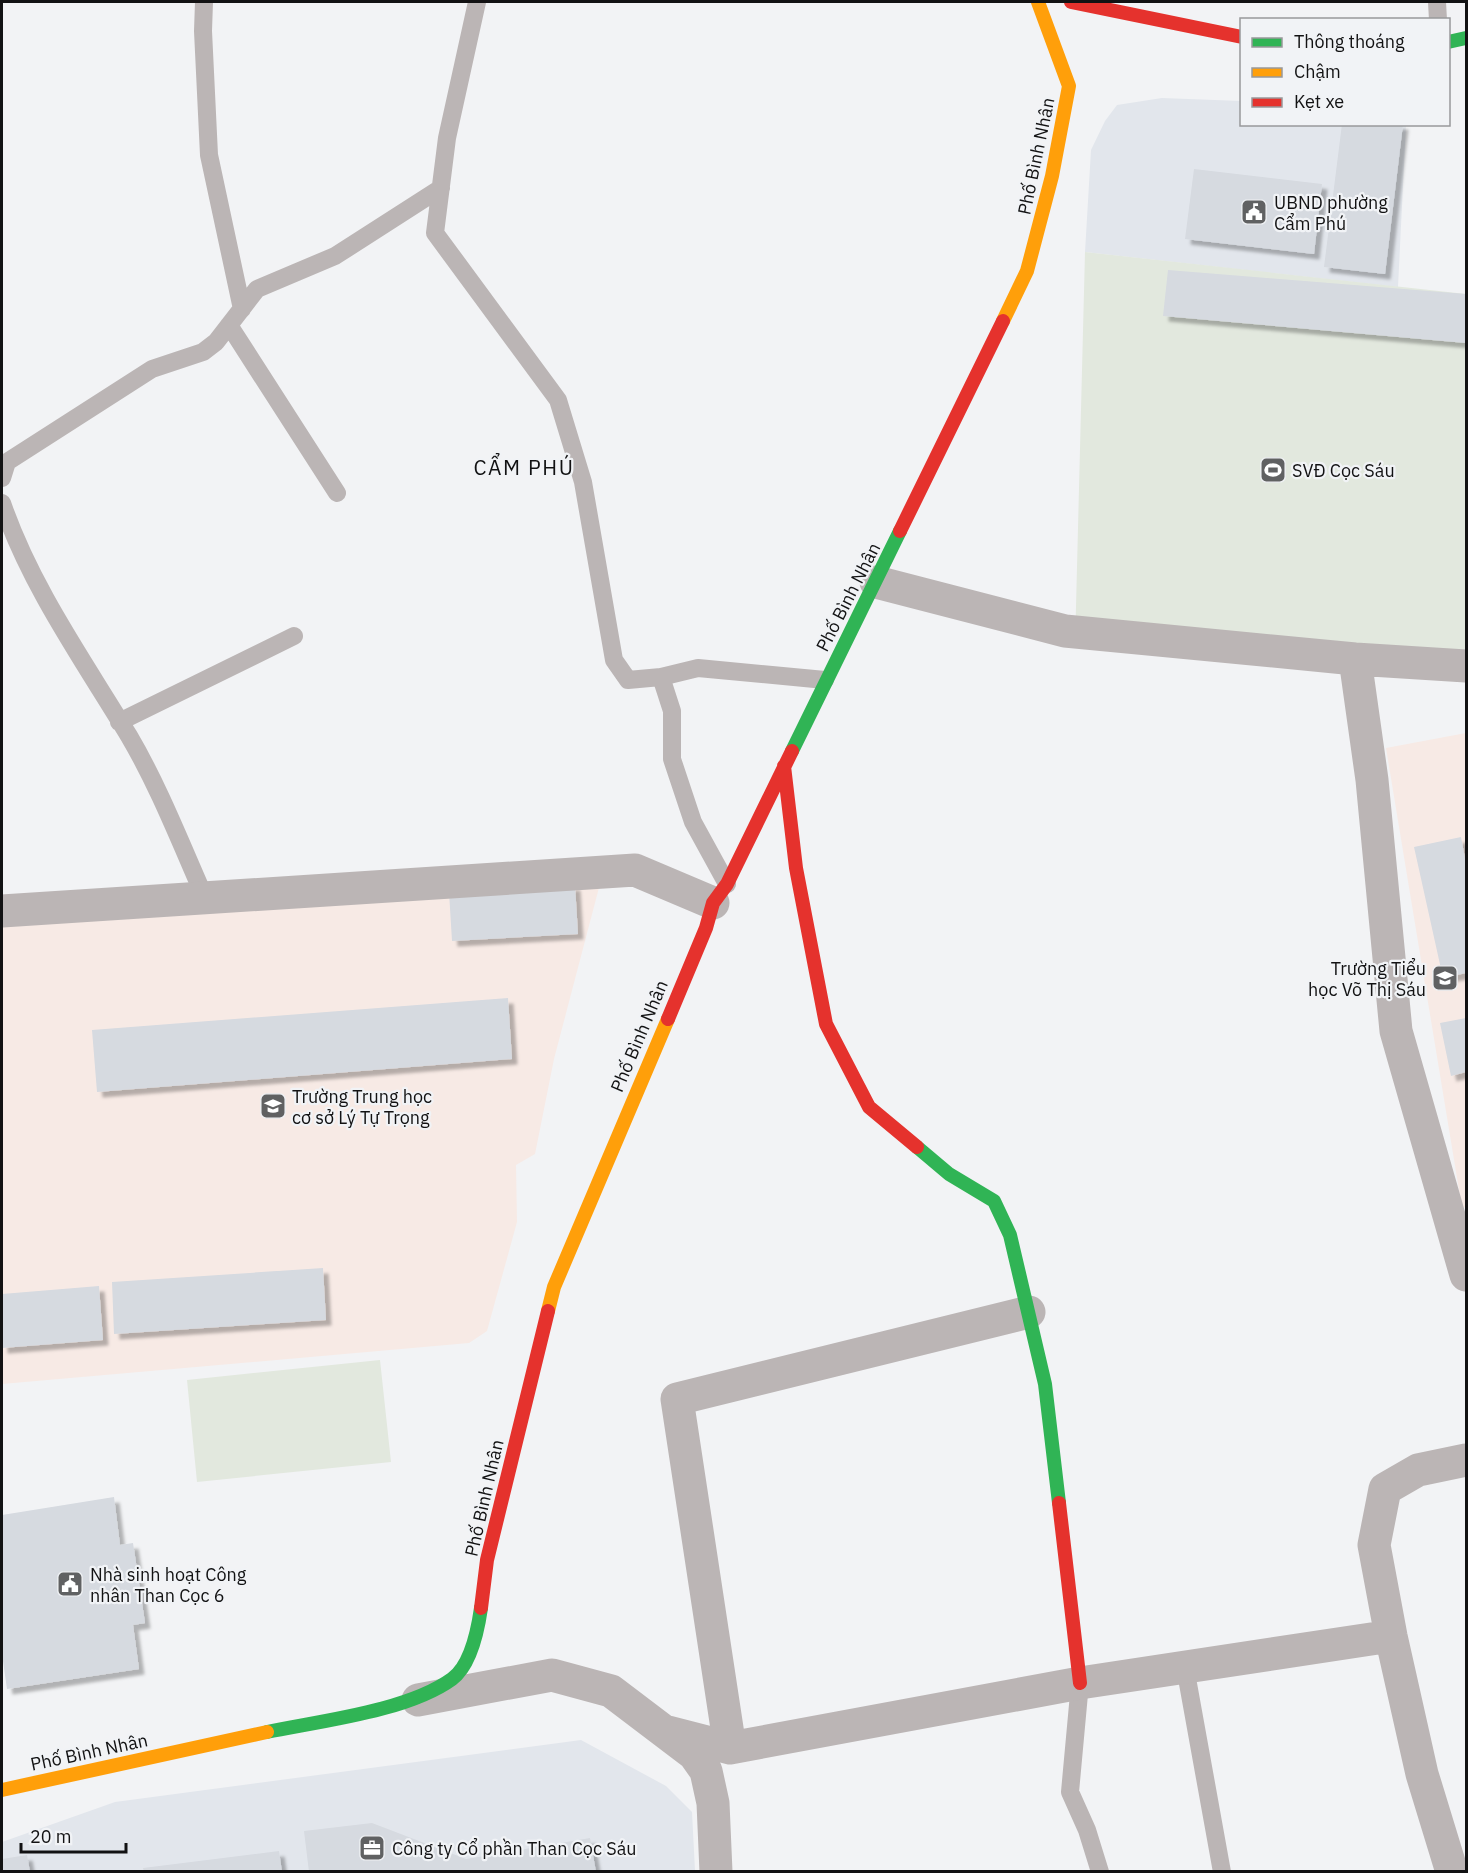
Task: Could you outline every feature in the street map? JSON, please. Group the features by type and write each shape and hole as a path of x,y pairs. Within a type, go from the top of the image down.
{"street":[{"name":"Phố Bình Nhân","path":"2,1790 406,1702 454,1678 476,1641 487,1560 554,1287 720,893 876,582 1027,271 1052,176 1069,86 1038,2"},
{"path":"1071,2 1240,37"},
{"path":"1450,42 1467,38"},
{"path":"876,582 1065,631 1355,659 1467,666"},
{"path":"1355,659 1372,780 1396,1031 1467,1275"},
{"path":"784,766 796,868 826,1024 869,1107 949,1174 994,1202 1010,1235 1045,1384 1080,1683"},
{"path":"2,911 635,870 720,893"},
{"path":"730,1748 677,1399 1029,1312"},
{"path":"1452,1872 1422,1774 1391,1636 1374,1545 1385,1489 1418,1470 1467,1460"},
{"path":"664,1731 730,1748 1080,1683 1391,1636"},
{"path":"406,1702 552,1675 611,1691 694,1754 706,1770 713,1803 716,1872"}],"lane":[{"path":"204,2 203,31 209,155 242,309"},
{"path":"477,2 447,138 435,234 558,400 583,482 614,660 628,680 698,668 825,680"},
{"path":"1437,2 1438,18"},
{"path":"2,477 7,462 152,369 203,352 216,342 257,290 335,256 441,188"},
{"path":"229,325 337,493"},
{"path":"2,503 55,618 155,785 205,898"},
{"path":"119,722 294,636"},
{"path":"661,676 672,711 672,759 720,893"},
{"path":"1185,1667 1222,1872"},
{"path":"1080,1683 1070,1792 1088,1830 1100,1872"}],"shaded area":[{"path":"1162,98 1240,101 1240,126 1406,126 1398,287 1085,252 1091,150 1105,121 1117,105"},
{"name":"SVĐ Cọc Sáu","path":"1085,252 1466,294 1466,678 1075,646"},
{"name":"Trường Tiểu học Võ Thị Sáu","path":"1466,733 1466,1207 1462,1208 1386,748"},
{"name":"Trường Trung học cơ sở Lý Tự Trọng","path":"601,880 554,1059 535,1154 516,1165 517,1222 487,1331 469,1343 2,1384 2,911"},
{"path":"380,1360 391,1462 197,1482 187,1380"},
{"path":"581,1740 666,1786 692,1812 695,1871 2,1872 2,1842 115,1802"}],"building":[{"path":"1342,126 1403,126 1385,274 1324,267"},
{"name":"UBND phường Cẩm Phú","path":"1194,169 1322,184 1314,254 1185,239"},
{"path":"1168,270 1466,294 1466,343 1163,316"},
{"path":"1461,837 1466,864 1466,973 1443,978 1414,847"},
{"path":"575,885 578,934 452,941 449,892"},
{"path":"508,998 512,1059 97,1092 92,1030"},
{"path":"1466,1018 1466,1072 1451,1076 1440,1023"},
{"path":"323,1268 326,1320 114,1334 112,1282"},
{"path":"99,1286 103,1340 2,1348 2,1294"},
{"name":"Nhà sinh hoạt Công nhân Than Cọc 6","path":"114,1497 120,1545 133,1543 145,1623 133,1625 139,1669 7,1689 2,1654 2,1515"},
{"name":"Công ty Cổ phần Than Cọc Sáu","path":"372,1823 466,1859 590,1838 596,1872 309,1872 304,1831"},
{"path":"279,1851 282,1872 144,1872 143,1868"},
{"path":"27,1855 30,1872 2,1872 2,1859"}],"traffic: fast":[{"path":"1450,42 1466,38"},
{"path":"792,751 900,531"},
{"path":"917,1147 949,1174 994,1201 1010,1235 1045,1384 1059,1503"},
{"path":"267,1732 388,1707 434,1690 452,1679 464,1665 476,1636 481,1608"}],"traffic: slow":[{"path":"1003,321 1027,271 1052,176 1069,86 1038,2"},
{"path":"548,1311 554,1287 668,1019"},
{"path":"2,1790 267,1732"}],"traffic: jam":[{"path":"1071,2 1240,37"},
{"path":"900,531 1003,321"},
{"path":"668,1019 706,928 713,903 727,884 792,751"},
{"path":"784,766 796,868 826,1024 869,1107 917,1147"},
{"path":"481,1608 487,1560 548,1311"},
{"path":"1059,1503 1080,1683"}],"place":[{"name":"UBND phường Cẩm Phú","path":"1254,212"},
{"name":"SVĐ Cọc Sáu","path":"1273,470"},
{"name":"Trường Tiểu học Võ Thị Sáu","path":"1445,978"},
{"name":"Trường Trung học cơ sở Lý Tự Trọng","path":"273,1106"},
{"name":"Nhà sinh hoạt Công nhân Than Cọc 6","path":"70,1584"},
{"name":"Công ty Cổ phần Than Cọc Sáu","path":"372,1848"}],"district":[{"name":"CẨM PHÚ","path":"524,467"}]}
